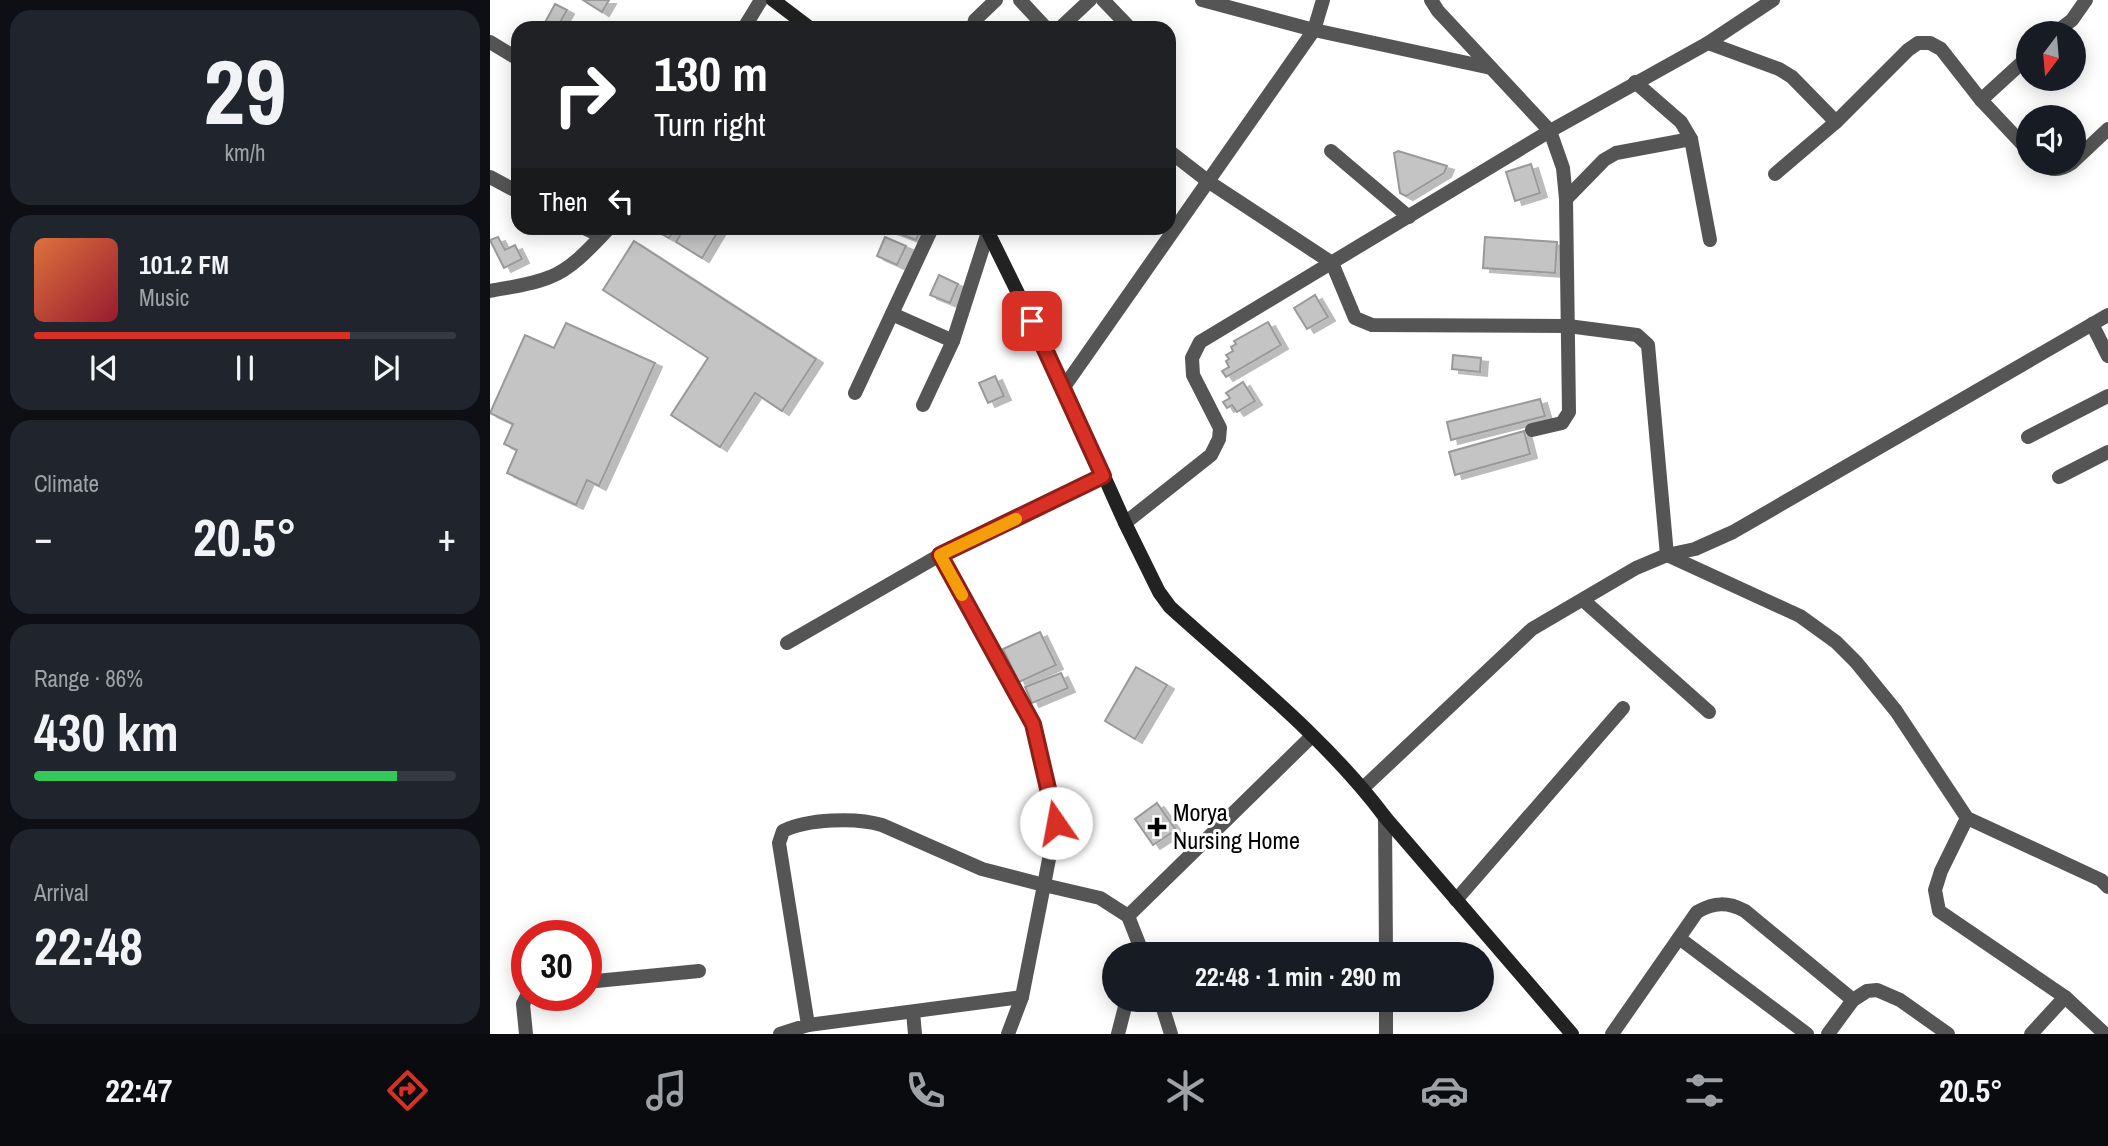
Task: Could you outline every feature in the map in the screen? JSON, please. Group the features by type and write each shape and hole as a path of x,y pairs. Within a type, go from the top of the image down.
{"main road":[{"path":"773,0 801,21"},
{"path":"992,235 1159,592 1170,607 1312,736 1363,788 1566,1032"}],"street":[{"path":"748,21 761,0"},
{"path":"975,21 996,0"},
{"path":"1020,0 1040,21"},
{"path":"1068,21 1090,0"},
{"path":"1103,0 1123,21"},
{"path":"1202,0 1314,30 1491,68"},
{"path":"1176,229 1314,30 1323,0"},
{"path":"1125,523 1211,455 1219,439 1220,428 1193,375 1192,358 1200,342 1550,131 1707,43 1773,0"},
{"path":"2070,21 2086,0"},
{"path":"1437,4 1491,68 1550,131 1563,168 1566,199 1569,412 1562,423 1532,430"},
{"path":"490,42 511,55"},
{"path":"1707,43 1779,69 1792,77 1836,122"},
{"path":"1774,174 1836,122 1918,43 1930,43 1941,48 1981,100 2016,137"},
{"path":"1981,100 2016,68"},
{"path":"1635,82 1681,122 1691,139 1710,240"},
{"path":"2086,150 2108,129"},
{"path":"1566,199 1604,160 1616,153 1691,139"},
{"path":"1331,151 1409,217"},
{"path":"1176,156 1209,182 1332,263 1355,318 1372,325 1568,326 1637,335 1648,345 1667,555"},
{"path":"490,177 511,188"},
{"path":"490,291 533,283 552,276 568,266 602,235"},
{"path":"855,393 929,235"},
{"path":"923,405 953,341 987,235"},
{"path":"1064,387 1172,235"},
{"path":"892,314 953,341"},
{"path":"1363,788 1532,629 1636,568 1667,555 1695,549 1733,532 2108,315"},
{"path":"2092,324 2108,356"},
{"path":"2028,438 2108,396"},
{"path":"2059,477 2108,452"},
{"path":"787,643 940,555 1103,476"},
{"path":"940,555 1033,724 1056,823 1022,997 1008,1034"},
{"path":"1667,555 1800,615 1836,642 1896,711 1967,818 2101,880 2108,887"},
{"path":"1583,600 1709,712"},
{"path":"1456,900 1623,708"},
{"path":"1128,916 1312,736"},
{"path":"1385,817 1386,942"},
{"path":"1967,818 1941,871 1935,890 1939,911 2064,997 2105,1034"},
{"path":"808,1025 779,843 783,831 796,824 866,820 982,869 1100,898 1128,916 1138,942"},
{"path":"1612,1034 1697,912 1722,899 1745,911 1853,1000"},
{"path":"1679,938 1807,1034"},
{"path":"602,980 699,971"},
{"path":"1828,1034 1853,1000 1867,991 1877,990 1948,1034"},
{"path":"777,1034 808,1025 1022,997"},
{"path":"2031,1034 2064,997"},
{"path":"524,1011 526,1034"},
{"path":"913,1012 915,1034"},
{"path":"1118,1034 1124,1012"},
{"path":"1164,1012 1171,1034"},
{"path":"1386,1012 1386,1034"}],"building":[{"path":"583,0 609,0 602,12"},
{"path":"555,4 567,10 561,21 546,21"},
{"path":"1398,151 1447,166 1444,173 1406,196 1400,193 1394,153"},
{"path":"1531,164 1540,193 1515,201 1506,172"},
{"path":"680,235 716,235 702,258 676,242"},
{"path":"903,235 918,235 916,240"},
{"path":"498,237 505,250 515,245 522,259 504,268 490,240"},
{"path":"885,237 906,246 897,265 877,256"},
{"path":"1485,237 1557,242 1555,273 1483,268"},
{"path":"634,241 816,359 782,411 755,393 720,447 671,415 708,358 603,290"},
{"path":"939,275 958,284 950,303 930,295"},
{"path":"1315,295 1328,317 1307,329 1294,308"},
{"path":"1268,322 1281,345 1226,377 1222,371 1229,367 1226,355 1233,351 1231,347 1236,344 1234,341"},
{"path":"566,323 655,363 599,486 587,480 576,505 507,473 517,450 504,444 513,424 490,413 525,335 554,348"},
{"path":"1453,355 1481,358 1480,372 1452,369"},
{"path":"995,376 1004,396 988,403 979,383"},
{"path":"1243,382 1255,401 1237,412 1232,405 1227,408 1223,402 1230,398 1226,393"},
{"path":"1540,399 1545,416 1451,440 1447,422"},
{"path":"1524,431 1530,454 1455,475 1449,452"},
{"path":"1040,632 1056,665 1019,682 1003,649"},
{"path":"1136,667 1167,685 1135,739 1105,721"},
{"path":"1061,673 1068,688 1032,703 1025,687"},
{"path":"1157,803 1176,830 1153,845 1135,819"}],"slow traffic":[{"path":"962,595 940,555 1016,519"}],"place":[{"name":"Morya Nursing Home","path":"1157,827"}],"route":[{"path":"1032,321 1103,476 940,555 1033,724 1056,823"}]}
